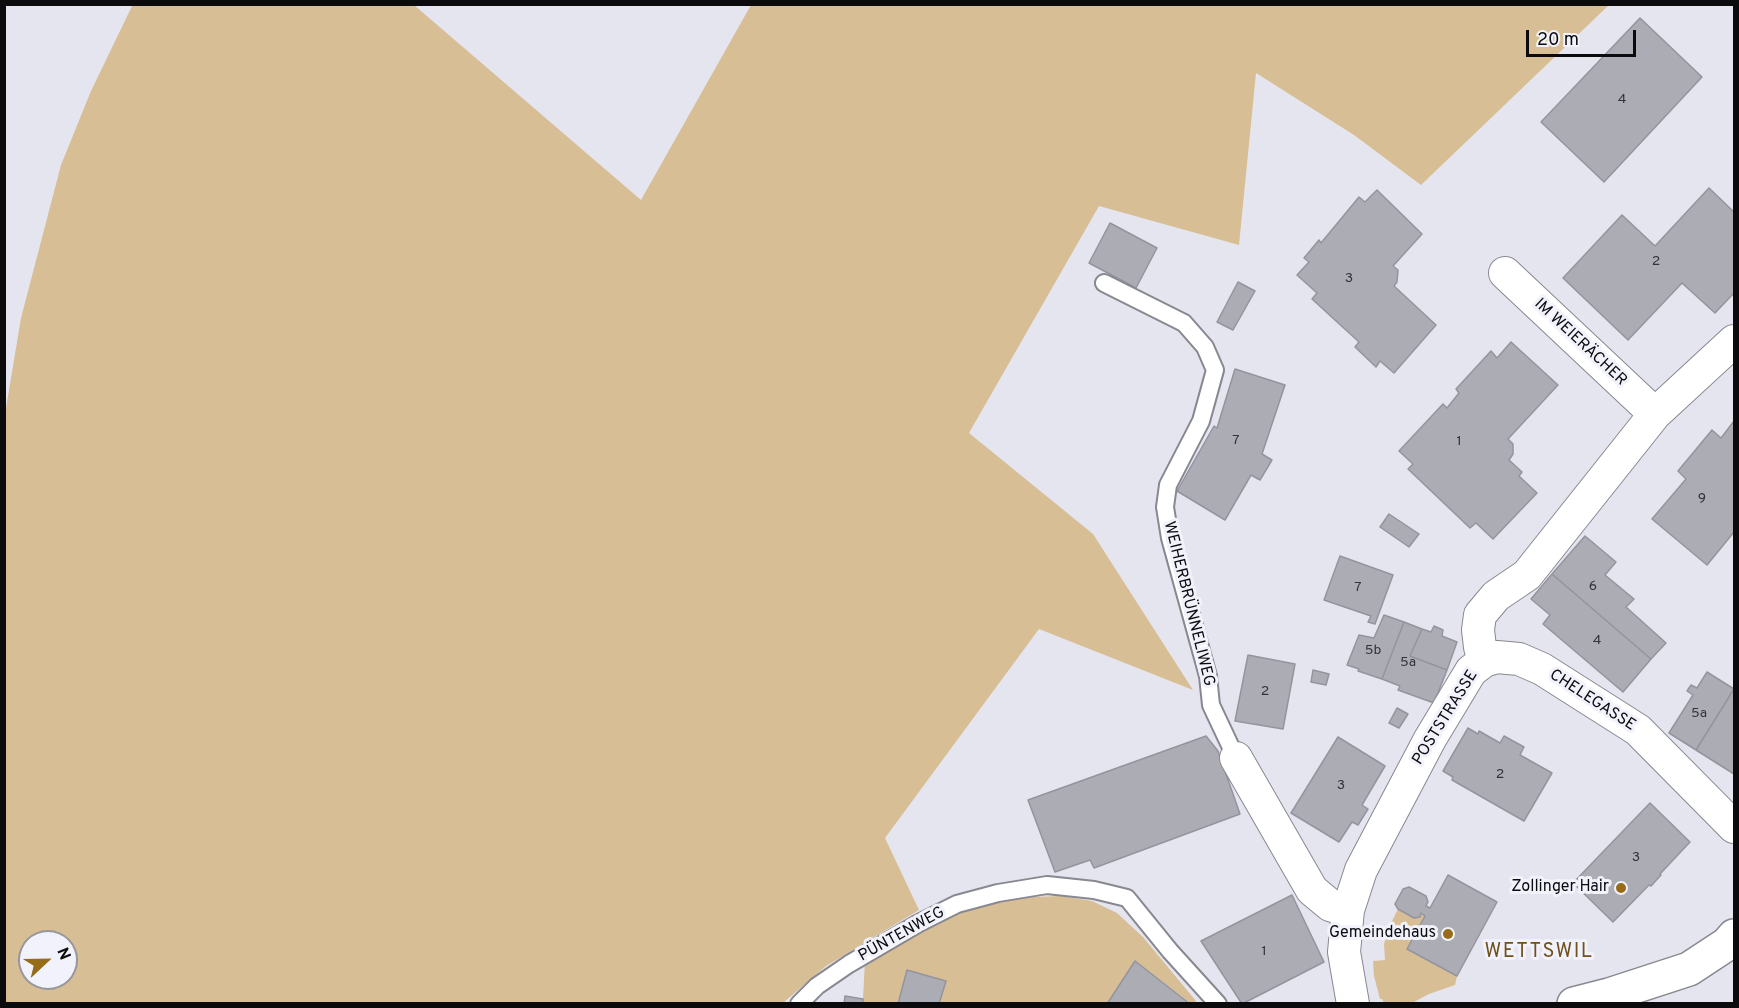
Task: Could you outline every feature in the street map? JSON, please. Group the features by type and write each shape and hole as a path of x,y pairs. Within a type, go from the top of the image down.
{"street":[{"name":"IM WEIERÄCHER","path":"1505,273 1655,414"},
{"name":"POSTSTRASSE","path":"1353,1004 1344,952 1348,910 1361,870 1430,739 1471,671 1484,661 1478,630 1480,615 1496,596 1527,575 1655,414 1734,342"},
{"name":"CHELEGASSE","path":"1484,661 1497,657 1519,659 1542,669 1638,730 1734,827"},
{"name":"WEIHERBRÜNNELIWEG","path":"1236,758 1312,890 1330,905 1348,910"},
{"path":"1574,1004 1689,969 1732,944"}],"lane":[{"name":"WEIHERBRÜNNELIWEG","path":"1104,284 1184,323 1205,347 1215,370 1202,421 1168,485 1165,507 1170,538 1208,676 1211,705 1236,758"},
{"name":"PÜNTENWEG","path":"799,1004 817,986 849,964 919,922 957,904 998,893 1047,885 1094,890 1127,898 1170,951 1218,1004"}],"shaded area":[{"path":"133,4 414,5 641,200 751,5 1609,5 1421,185 1354,135 1256,73 1239,245 1099,206 969,433 1093,534 1193,690 1039,629 885,838 919,910 826,966 783,1003 5,1003 5,414 21,318 61,165 91,91"},
{"path":"1061,896 1092,901 1117,913 1143,937 1196,1001 1190,1003 1135,961 1107,1003 844,1004 845,996 863,999 865,960 924,925 1000,902 1032,897"},
{"path":"1398,909 1414,918 1420,917 1421,913 1425,916 1407,949 1457,976 1455,985 1412,1003 1384,1003 1380,999 1373,961 1385,960 1384,944"}],"building":[{"path":"1640,18 1702,77 1604,182 1541,122"},
{"path":"1709,188 1734,212 1734,293 1715,313 1682,283 1628,340 1563,278 1622,215 1655,246"},
{"path":"1377,190 1422,234 1393,266 1398,270 1397,282 1394,286 1436,325 1394,373 1380,361 1376,367 1355,347 1359,342 1312,299 1317,293 1297,275 1309,262 1304,258 1319,240 1321,243 1359,197 1365,202"},
{"path":"1110,223 1157,248 1136,288 1089,263"},
{"path":"1238,282 1255,291 1233,330 1217,322"},
{"path":"1511,342 1558,385 1508,439 1513,444 1513,454 1509,460 1522,472 1519,476 1537,493 1493,539 1476,523 1470,528 1408,469 1413,464 1399,451 1443,404 1447,408 1459,393 1456,389 1491,351 1497,358"},
{"path":"1235,369 1285,385 1262,454 1272,460 1260,480 1251,475 1225,520 1177,491 1214,426 1217,428"},
{"path":"1734,421 1734,532 1707,565 1652,519 1686,479 1678,471 1712,430 1721,438"},
{"path":"1389,514 1419,534 1409,547 1380,527"},
{"path":"1585,536 1616,562 1605,575 1634,599 1626,607 1666,643 1651,659 1552,574"},
{"path":"1340,556 1393,575 1375,624 1368,622 1371,616 1324,600"},
{"path":"1552,574 1651,659 1623,692 1543,624 1550,615 1531,599"},
{"path":"1384,615 1404,622 1382,679 1347,665 1359,635 1374,638"},
{"path":"1404,622 1422,629 1410,656 1447,670 1434,703 1398,690 1400,686 1382,679"},
{"path":"1434,626 1443,630 1442,636 1457,642 1447,670 1410,656 1422,629 1431,632"},
{"path":"1248,655 1295,664 1283,729 1235,721"},
{"path":"1313,670 1329,674 1326,685 1311,682"},
{"path":"1707,672 1734,689 1696,750 1669,733 1693,695 1687,691 1691,685 1697,688"},
{"path":"1734,689 1734,774 1696,750"},
{"path":"1397,708 1408,714 1399,728 1389,723"},
{"path":"1468,728 1478,734 1479,731 1500,743 1504,736 1524,747 1520,755 1552,773 1524,821 1452,780 1453,777 1443,771"},
{"path":"1206,736 1218,751 1240,814 1094,868 1090,860 1055,872 1028,800"},
{"path":"1338,737 1385,766 1362,805 1368,809 1358,825 1352,822 1339,842 1291,813"},
{"path":"1650,803 1690,842 1651,886 1649,885 1613,922 1573,883"},
{"name":"Gemeindehaus","path":"1448,875 1497,902 1457,976 1407,949 1425,916 1421,913 1420,917 1414,918 1398,909 1395,904 1403,889 1409,887 1426,896 1428,902 1426,906 1430,908"},
{"path":"1292,895 1324,962 1242,1004 1201,941"},
{"path":"1135,961 1190,1004 1107,1004"},
{"path":"907,970 946,981 939,1004 898,1004"},
{"path":"845,996 863,999 863,1004 844,1004"}],"place":[{"name":"Zollinger Hair","path":"1621,888"},
{"name":"Gemeindehaus","path":"1448,934"}],"district":[{"name":"WETTSWIL","path":"1539,953"}]}
